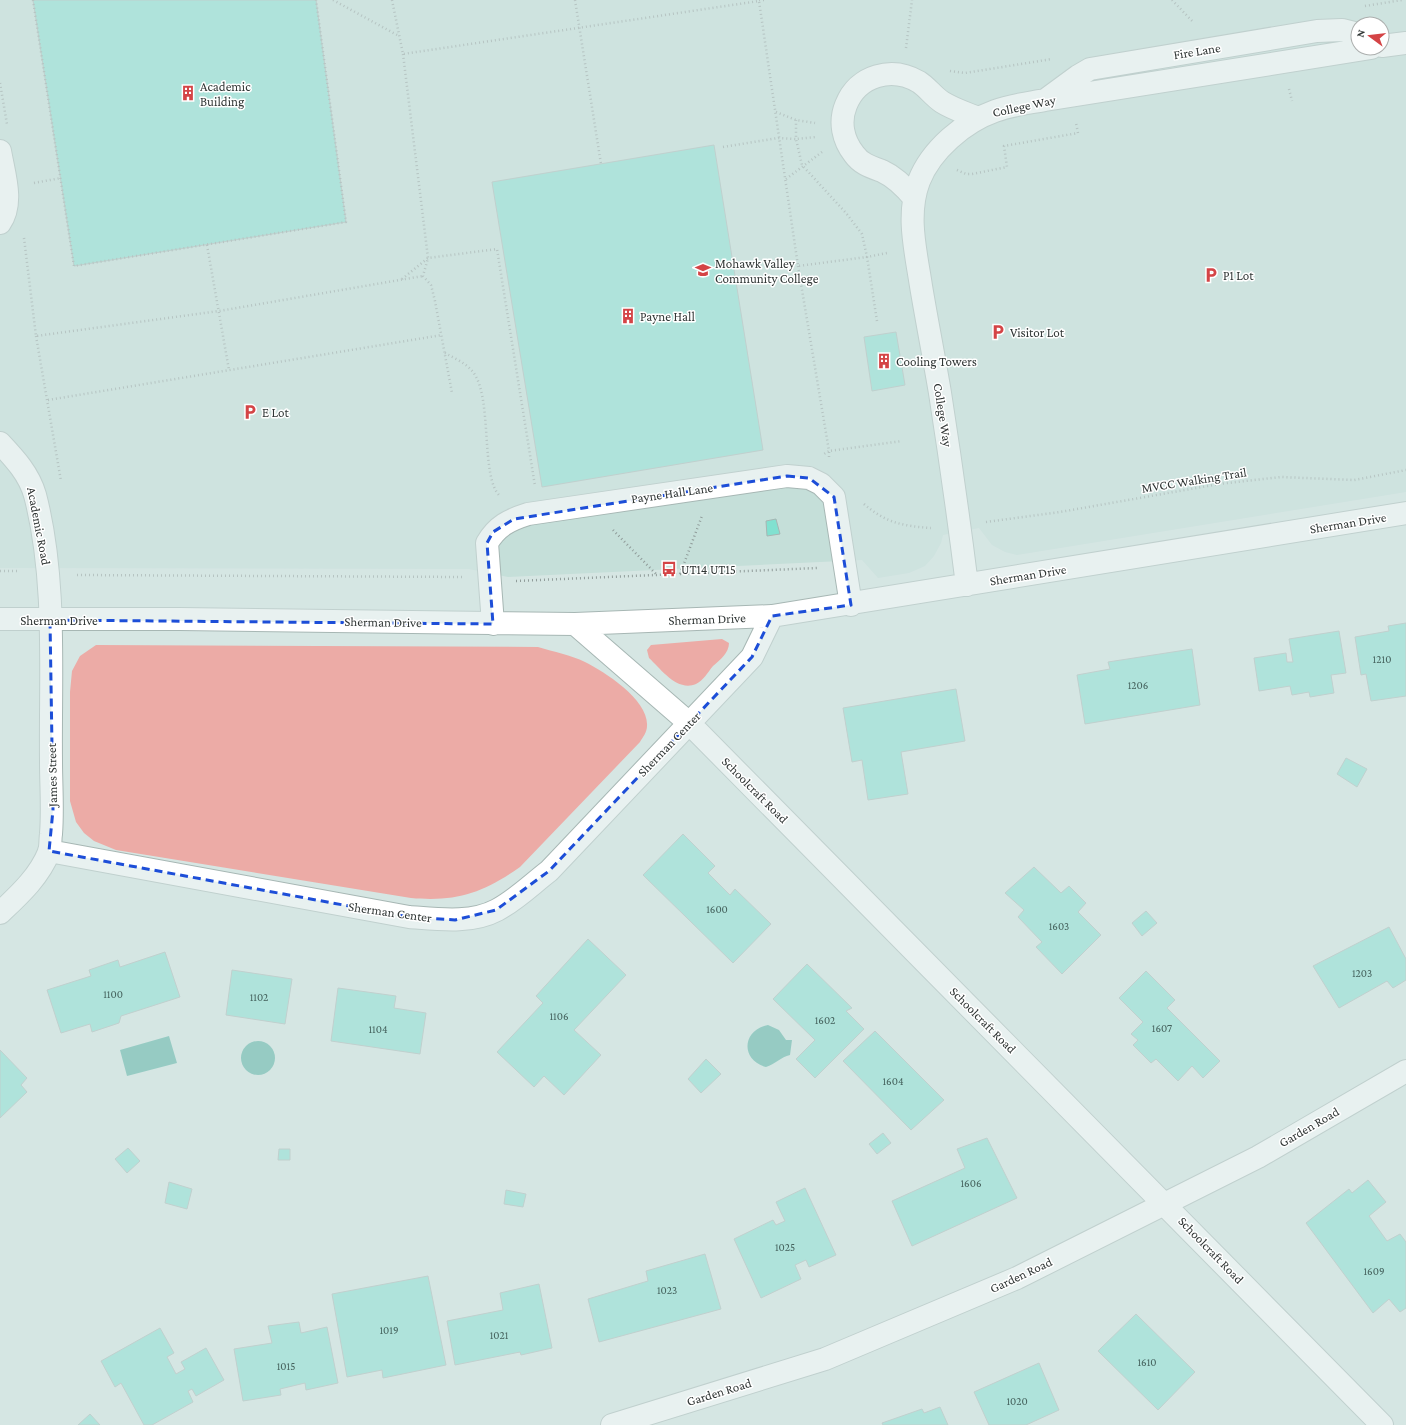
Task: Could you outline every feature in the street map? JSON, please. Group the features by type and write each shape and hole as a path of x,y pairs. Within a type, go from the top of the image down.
{"street":[{"name":"Fire Lane","path":"1045,100 1090,69 1317,31 1342,30 1350,32"},
{"name":"College Way","path":"968,585 912,219 914,198 920,180 932,158 946,143 978,118 996,110 1045,100 1350,51"},
{"path":"914,198 906,187 896,179 867,166 854,155 845,140 842,126 843,112 848,99 857,88 868,80 880,74 894,73 908,76 921,82 942,102 978,118"},
{"path":"0,151 8,202 6,212 0,223"},
{"name":"Academic Road","path":"0,443 18,462 25,472 35,494 48,574 50,620"},
{"name":"Payne Hall Lane","path":"493,624 487,543 493,532 503,524 528,514 675,492 798,476 809,478 821,484 834,497 851,605"},
{"name":"Sherman Drive","path":"0,620 180,619 575,624 772,616 851,605 1406,513"},
{"name":"Sherman Center","path":"49,851 409,917 454,920 479,916 496,910 516,897 549,871 752,657 772,616"},
{"name":"James Street","path":"0,913 26,889 40,869 49,851 53,810 50,620"},
{"name":"Schoolcraft Road","path":"575,624 689,723 1166,1204 1382,1425"},
{"name":"Garden Road","path":"612,1425 825,1359 1017,1278 1258,1157 1406,1071"}],"path":[{"path":"33,0 74,266 346,222 316,0"},
{"path":"333,0 399,36"},
{"path":"392,0 403,54 428,258 423,276"},
{"path":"575,0 601,164"},
{"path":"403,54 766,0"},
{"path":"906,50 912,0"},
{"path":"1172,0 1197,27"},
{"path":"759,1 776,112 778,138 786,179 798,266 829,451"},
{"path":"0,83 8,130"},
{"path":"776,112 796,120 819,124"},
{"path":"796,120 796,139 802,166 846,213 862,234 877,321"},
{"path":"956,170 966,174 972,174 1007,167 1004,146 1078,134 1076,121"},
{"path":"723,147 778,138 796,139 820,136"},
{"path":"786,179 823,152"},
{"path":"32,183 61,178"},
{"path":"24,233 36,336 62,484"},
{"path":"207,245 229,370"},
{"path":"402,279 428,258 497,250 535,487"},
{"path":"798,266 892,252"},
{"path":"36,336 219,311 423,276"},
{"path":"423,276 431,285 442,335 452,393"},
{"path":"48,400 442,335"},
{"path":"445,352 468,367 477,378 482,400 492,480 496,493 505,500"},
{"path":"818,457 829,451 902,442"},
{"name":"MVCC Walking Trail","path":"985,522 1060,512 1219,484 1281,477 1354,480 1406,470"},
{"path":"861,502 879,517 888,521 935,528"},
{"path":"680,574 702,515"},
{"path":"611,528 658,575"},
{"path":"510,581 845,566"},
{"path":"75,568 77,576 469,577"},
{"path":"0,571 23,571"}],"highlighted area":[{"path":"787,476 809,478 834,497 851,605 772,616 752,657 549,871 496,910 455,920 409,917 49,851 53,810 50,620 493,624 487,543 493,532 514,519"}],"shaded area":[{"name":"Mohawk Valley Community College","path":"0,0 1406,0 1406,492 1017,555 1005,552 992,545 979,528 943,535 941,543 934,556 925,566 909,573 878,578 862,560 508,577 469,569 0,568"},
{"path":"722,639 729,643 726,653 701,681 689,686 676,682 664,673 649,658 647,650 651,645"},
{"path":"96,645 538,647 568,655 580,660 614,680 634,697 641,706 646,716 647,728 640,742 520,867 494,883 469,894 442,898 411,898 116,850 94,841 84,833 76,822 70,801 70,692 72,671 80,656"},
{"path":"768,1025 779,1030 786,1040 792,1040 790,1055 766,1067 752,1058 748,1052 748,1045 749,1039 753,1033 759,1028"},
{"path":"169,1036 177,1063 127,1076 120,1050"},
{"path":"261,1041 268,1043 273,1048 275,1058 273,1068 268,1073 255,1075 248,1073 243,1068 241,1055 243,1048 248,1043"}],"building":[{"name":"Academic Building","path":"33,0 316,0 346,222 74,266"},
{"name":"Payne Hall","path":"714,145 763,450 542,487 492,182"},
{"name":"Cooling Towers","path":"896,332 905,385 872,391 864,337"},
{"path":"776,519 780,534 767,536 766,521"},
{"path":"1406,623 1406,696 1371,701 1366,674 1361,675 1355,637 1389,631 1388,626"},
{"path":"1339,631 1346,673 1331,675 1334,693 1310,697 1309,692 1292,695 1290,686 1259,691 1254,658 1286,653 1287,662 1293,662 1289,639"},
{"path":"1192,649 1200,705 1085,724 1077,675 1110,669 1108,662"},
{"path":"956,689 965,741 901,752 908,794 868,800 862,760 852,762 843,708"},
{"path":"1346,758 1367,769 1357,787 1337,774"},
{"path":"683,834 715,866 708,873 730,895 735,889 771,924 733,963 643,875"},
{"path":"1034,867 1061,893 1069,886 1086,903 1078,912 1101,935 1062,974 1036,947 1042,942 1018,917 1024,910 1005,893"},
{"path":"1146,911 1157,923 1142,936 1132,923"},
{"path":"1389,927 1406,959 1406,980 1393,988 1387,981 1339,1008 1313,966"},
{"path":"588,939 626,975 574,1030 601,1055 564,1095 544,1076 534,1087 497,1052 543,1003 536,996"},
{"path":"165,952 180,997 121,1016 119,1023 92,1032 90,1024 61,1033 47,990 91,976 89,970 118,960 120,967"},
{"path":"807,964 852,1008 846,1011 864,1029 815,1078 796,1059 815,1040 773,999"},
{"path":"232,970 292,979 285,1024 226,1015"},
{"path":"1146,971 1175,1000 1167,1008 1220,1061 1203,1078 1192,1066 1178,1081 1156,1059 1151,1063 1133,1045 1138,1040 1131,1034 1143,1022 1119,998"},
{"path":"338,988 396,996 394,1008 426,1013 420,1054 331,1041"},
{"path":"875,1031 944,1100 911,1130 843,1061"},
{"path":"0,1050 27,1078 21,1085 27,1092 0,1118"},
{"path":"706,1059 721,1074 701,1093 688,1079"},
{"path":"883,1133 891,1143 877,1154 869,1144"},
{"path":"987,1138 1017,1198 912,1246 892,1201 965,1168 957,1149"},
{"path":"128,1148 140,1161 127,1173 115,1159"},
{"path":"279,1149 290,1149 290,1160 278,1160"},
{"path":"1368,1180 1386,1202 1369,1216 1387,1241 1400,1234 1406,1242 1406,1308 1400,1312 1389,1299 1373,1313 1306,1223 1349,1189 1352,1193"},
{"path":"169,1182 192,1189 187,1209 165,1203"},
{"path":"805,1188 836,1255 809,1267 806,1260 795,1265 801,1279 761,1298 734,1239 773,1220 776,1225 785,1221 776,1202"},
{"path":"506,1190 526,1194 523,1207 504,1204"},
{"path":"705,1254 721,1309 599,1342 588,1299 648,1281 646,1271"},
{"path":"428,1276 446,1365 383,1378 382,1370 347,1377 332,1294"},
{"path":"539,1284 552,1348 521,1355 520,1352 455,1365 447,1321 503,1310 500,1293"},
{"path":"1136,1314 1195,1372 1158,1410 1098,1351"},
{"path":"299,1322 301,1333 327,1327 338,1383 306,1390 305,1383 280,1389 281,1395 243,1401 234,1349 272,1343 268,1326"},
{"path":"160,1328 174,1353 167,1357 176,1374 185,1369 181,1362 206,1348 224,1380 196,1396 192,1389 188,1391 193,1402 152,1425 144,1425 121,1383 115,1387 101,1361"},
{"path":"1039,1363 1059,1410 1026,1425 989,1425 974,1392"},
{"path":"940,1407 948,1425 883,1425 882,1423 922,1409 924,1413"},
{"path":"90,1414 100,1425 78,1425"}],"place":[{"name":"Academic Building","path":"188,93"},
{"name":"Mohawk Valley Community College","path":"703,270"},
{"name":"P1 Lot","path":"1211,275"},
{"name":"Payne Hall","path":"628,316"},
{"name":"Visitor Lot","path":"998,332"},
{"name":"Cooling Towers","path":"884,361"},
{"name":"E Lot","path":"250,412"},
{"name":"UT14 UT15","path":"669,569"}]}
